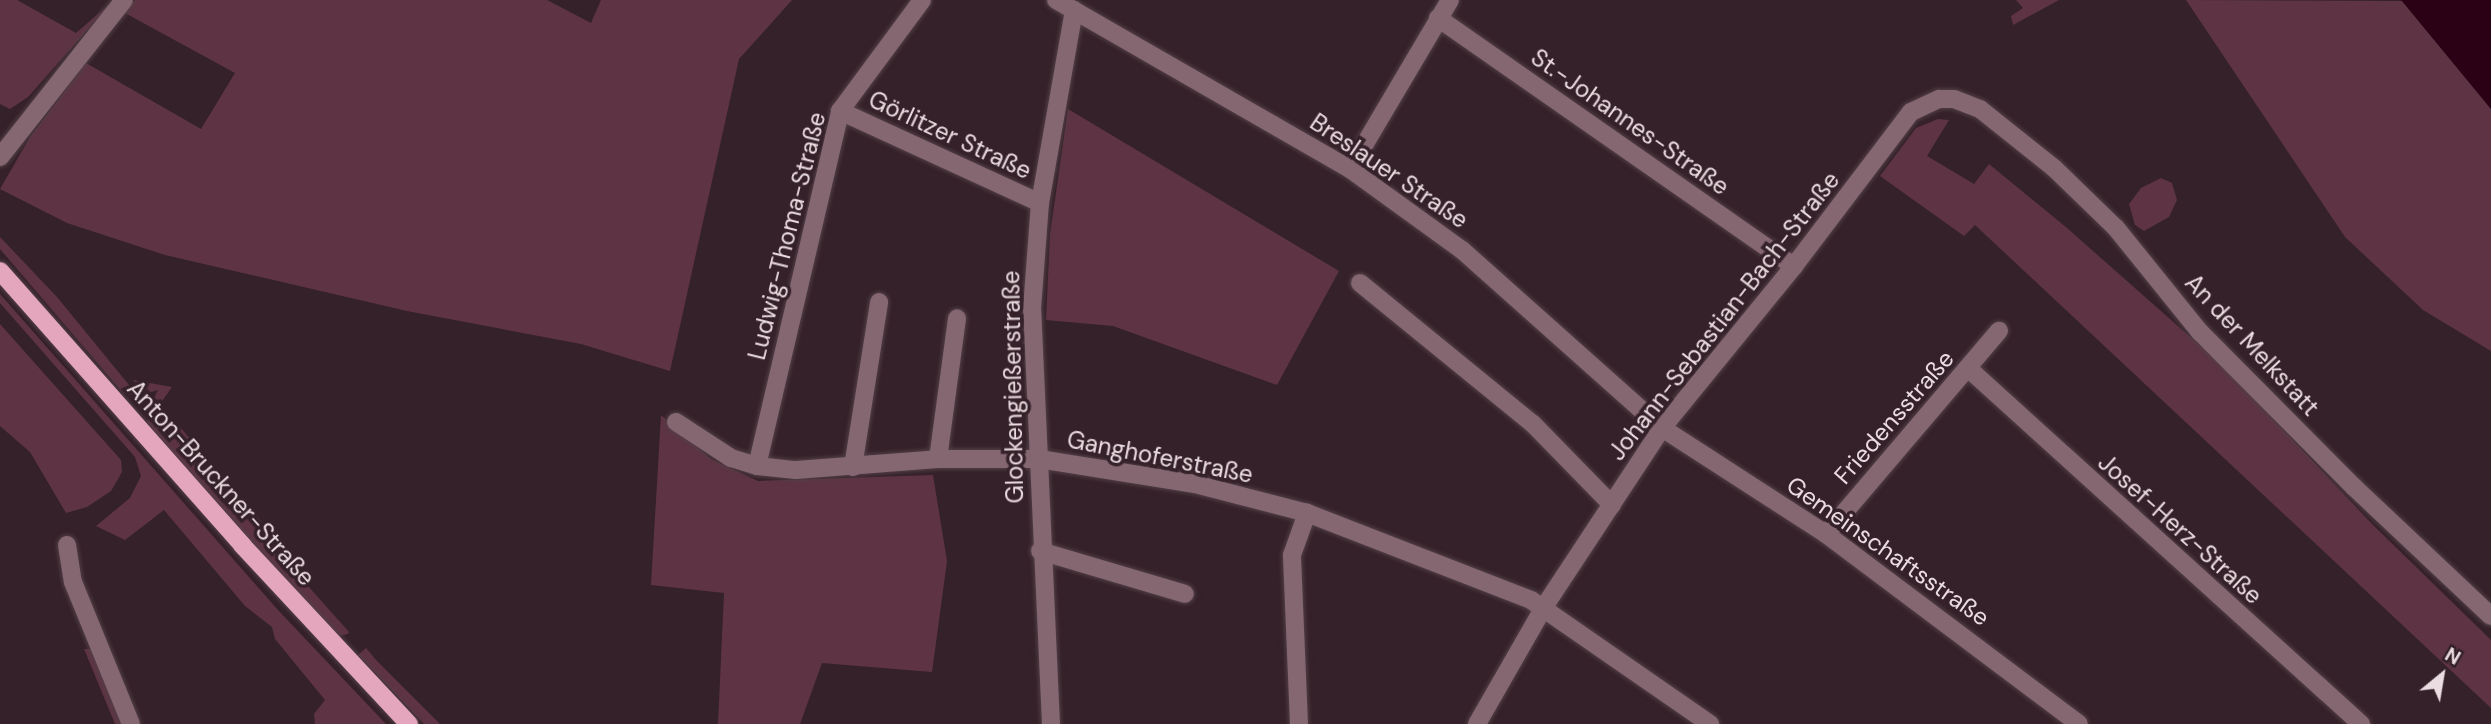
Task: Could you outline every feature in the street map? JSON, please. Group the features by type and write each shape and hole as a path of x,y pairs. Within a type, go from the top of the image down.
{"main road":[{"name":"Anton-Bruckner-Straße","path":"0,271 250,555 410,724"}],"street":[{"path":"0,157 124,0"},
{"name":"Ludwig-Thoma-Straße","path":"757,466 840,111 922,0"},
{"name":"Breslauer Straße","path":"1056,0 1350,169 1462,250 1662,428"},
{"path":"1350,169 1450,0"},
{"name":"Glockengießerstraße","path":"1051,724 1040,551 1032,309 1040,203 1074,10"},
{"name":"St.-Johannes-Straße","path":"1438,18 1794,267"},
{"name":"Johann-Sebastian-Bach-Straße","path":"1477,724 1544,607 1662,428 1794,267 1911,112 1939,99"},
{"name":"An der Melkstatt","path":"1939,99 1954,99 1980,109 2054,168 2124,237 2200,332 2354,487 2491,616"},
{"name":"Görlitzer Straße","path":"840,111 1040,203"},
{"path":"1360,283 1533,424 1612,505"},
{"path":"853,467 879,302"},
{"path":"939,459 957,318"},
{"name":"Friedensstraße","path":"1826,534 1999,331"},
{"name":"Josef-Herz-Straße","path":"1969,369 2361,724"},
{"name":"Ganghoferstraße","path":"676,422 731,458 757,466 853,467 939,459 1039,459 1183,481 1307,513 1544,607 1710,724"},
{"name":"Gemeinschaftsstraße","path":"1662,428 1826,534 2080,724"},
{"path":"1299,724 1292,555 1307,513"},
{"path":"67,545 73,582 131,724"},
{"path":"1040,551 1185,594"}],"shaded area":[{"path":"0,0 17,0 76,33 114,0 28,97 10,109 0,104"},
{"path":"135,0 547,0 591,23 601,0 792,0 739,59 670,371 581,344 407,311 165,255 67,223 0,189 30,137 86,63 201,129 235,73 125,13"},
{"path":"2016,0 2059,0 2013,25 2011,16 2023,8"},
{"path":"2186,0 2402,1 2491,109 2491,351 2423,310 2345,237"},
{"path":"2400,0 2491,0 2491,109 2402,1"},
{"path":"1068,109 1339,271 1277,385 1113,326 1046,320 1050,234"},
{"path":"1938,119 1949,120 1927,156 1974,184 1989,164 2067,228 2222,365 2372,524 2491,640 2491,708 1975,225 1964,236 1880,176 1916,128"},
{"path":"2161,178 2172,183 2177,200 2169,217 2144,231 2135,225 2129,204 2141,188"},
{"path":"0,237 57,297 138,396 124,394 0,249"},
{"path":"0,294 278,610 386,724 315,724 314,714 325,700 275,639 272,627 245,606 164,510 125,540 96,526 130,498 141,476 135,457 0,303"},
{"path":"0,324 121,460 122,472 111,491 87,507 66,513 30,452 0,426"},
{"path":"133,380 172,387 160,404 305,572 152,402 158,390 145,394"},
{"path":"150,409 348,634 340,636 324,622 211,498 147,422"},
{"path":"661,415 711,459 758,481 933,475 947,561 932,672 822,663 800,724 718,724 724,593 651,585"},
{"path":"366,648 440,724 424,724 358,655"},
{"path":"84,649 94,649 124,724 115,724"}]}
